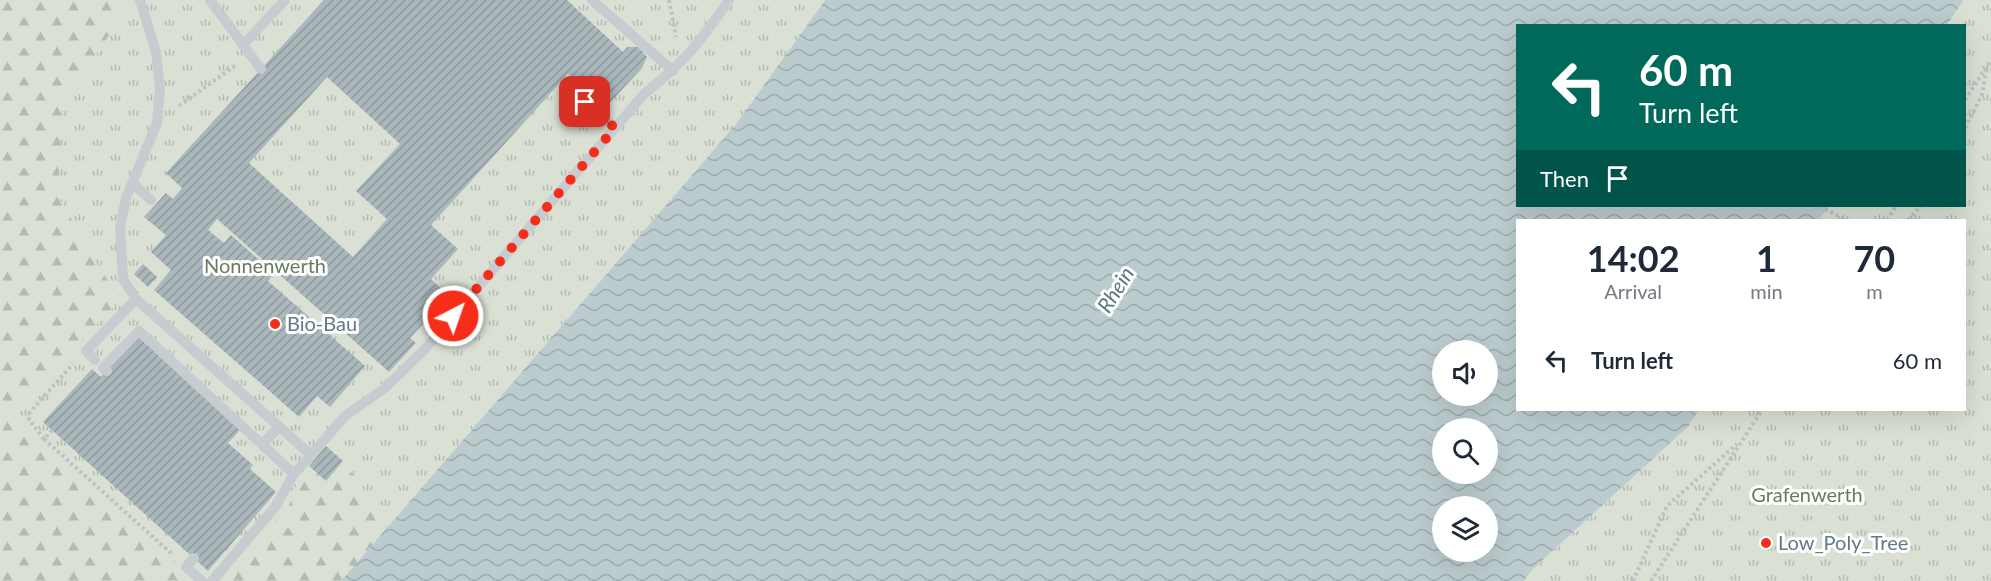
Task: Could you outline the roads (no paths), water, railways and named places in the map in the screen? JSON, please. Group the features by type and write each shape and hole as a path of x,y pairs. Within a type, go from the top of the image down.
{"lane":[{"path":"140,0 156,52 160,89 157,123 132,183 120,228 123,279 135,299 167,332 213,374 311,455"},
{"path":"210,0 261,69"},
{"path":"243,45 285,0"},
{"path":"592,0 674,71"},
{"path":"212,581 275,507 294,474 345,416 385,388 424,350 645,93 674,71 693,51 729,0"},
{"path":"570,88 615,128"},
{"path":"132,183 151,200"},
{"path":"95,360 86,351 135,299"},
{"path":"107,371 104,368 139,331 153,347 294,474"},
{"path":"262,444 279,427"},
{"path":"194,558 186,567 202,581"}],"water":[{"name":"Rhein","path":"825,0 1964,0 1948,24 1516,24 1516,207 1828,207 1820,219 1516,219 1516,411 1698,411 1688,427 1532,570 1524,581 341,581 736,124"}],"place":[{"name":"Bio-Bau","path":"275,324"},
{"name":"Low_Poly_Tree","path":"1766,543"}],"park label":[{"name":"Nonnenwerth","path":"265,266"},
{"name":"Grafenwerth","path":"1807,495"}]}
